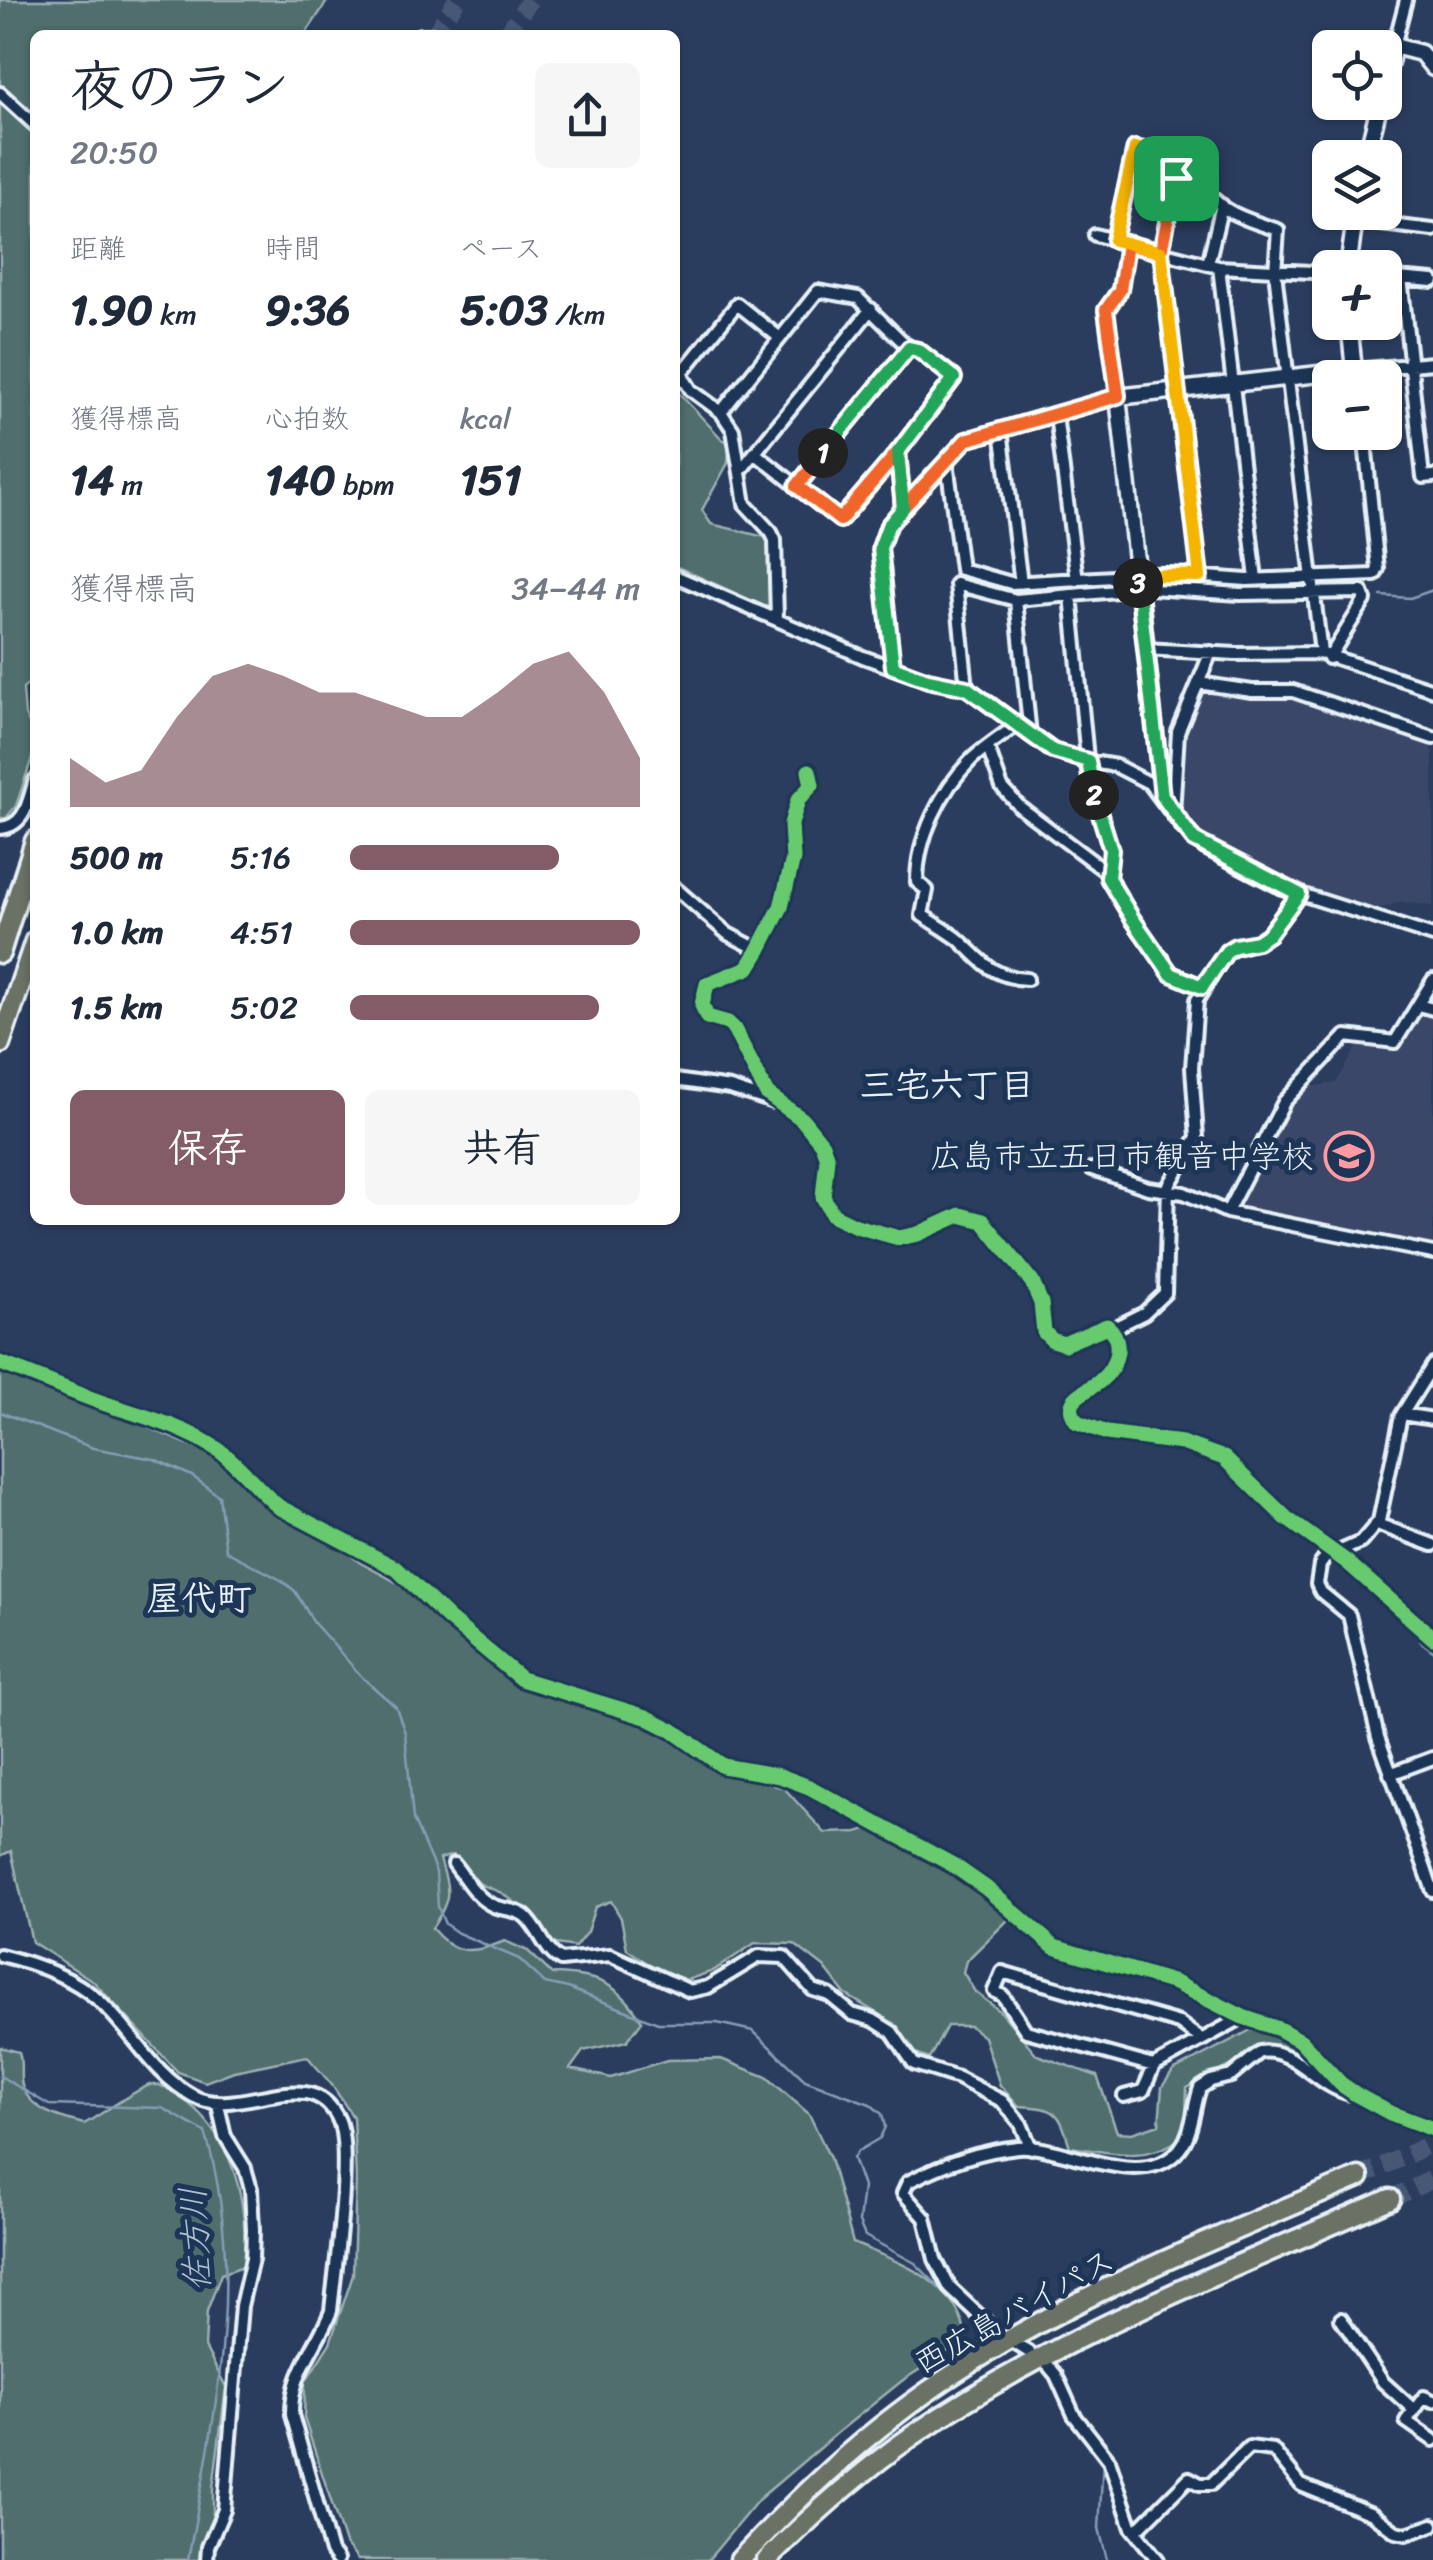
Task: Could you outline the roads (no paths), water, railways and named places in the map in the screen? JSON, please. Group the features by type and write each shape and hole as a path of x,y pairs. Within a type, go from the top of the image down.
{"highway":[{"path":"0,953 30,858"},
{"path":"0,1044 30,955"},
{"name":"西広島バイパス","path":"740,2560 836,2463 956,2372 1077,2304 1359,2177"},
{"name":"西広島バイパス","path":"767,2560 850,2482 970,2398 1098,2330 1390,2199"}],"street":[{"path":"1398,30 1406,0"},
{"path":"1402,48 1421,52 1433,68"},
{"path":"0,93 30,120"},
{"path":"1114,240 1135,148 1158,153 1182,168 1222,205 1278,230 1276,272 1325,656"},
{"path":"1182,168 1176,178 1161,252 1200,576"},
{"path":"1222,205 1213,266 1235,383 1256,579"},
{"path":"1402,225 1433,230"},
{"path":"1095,235 1213,266 1312,273"},
{"path":"1127,244 1120,290 1106,310 1162,796"},
{"path":"1402,278 1433,281"},
{"path":"1402,287 1423,478 1433,476"},
{"path":"720,412 818,291 858,298 909,348 918,350 954,378 840,520 756,454"},
{"path":"680,371 737,304 780,338"},
{"path":"741,470 871,310"},
{"path":"797,486 909,348"},
{"path":"1402,367 1433,364"},
{"path":"680,376 734,430 745,504 774,536 777,619"},
{"path":"893,667 880,548 888,526 966,440 1118,396 1312,377"},
{"path":"1056,415 1077,580"},
{"path":"1001,430 1021,583"},
{"path":"967,688 956,584 1016,600 1200,576 1256,579 1375,575 1378,569 1366,450"},
{"path":"898,452 903,508"},
{"path":"944,464 961,570 1021,583 1138,582 1240,594 1362,592 1365,600 1325,656"},
{"path":"680,578 863,658 928,680 967,688 1053,751 1127,772 1150,783 1194,840 1205,848 1299,894 1433,936"},
{"path":"1072,595 1091,787 1111,850 1108,878 1171,974 1202,987"},
{"path":"1016,600 1030,735"},
{"path":"1145,649 1325,656 1433,690"},
{"path":"1173,815 1176,744 1211,652"},
{"path":"1198,683 1252,691 1294,691 1433,738"},
{"path":"1016,725 971,760 942,800 919,853 916,882 928,890 922,915 957,938 988,969 1002,976 1027,979"},
{"path":"988,748 1002,787 1020,808 1109,874"},
{"path":"774,1102 734,1029 708,1017 702,1008 707,984 748,968 781,907 792,859 792,824 799,798 812,785 809,771"},
{"path":"0,828 11,827 21,819 30,794"},
{"path":"680,892 728,934 759,950"},
{"path":"1112,1329 1144,1313 1165,1293 1168,1191 1172,1177 1197,1137 1192,1057 1196,1004 1202,987 1227,951 1269,934 1299,894"},
{"path":"1227,1212 1284,1102 1346,1036 1395,1042 1433,980"},
{"path":"1418,1004 1433,1008"},
{"path":"680,1081 730,1088 774,1102 802,1120 822,1144 826,1158 823,1197 834,1214 856,1226 899,1238 960,1215 977,1218 1032,1282 1041,1303 1040,1324 1047,1337 1064,1344 1094,1329 1112,1329 1118,1353 1104,1378 1074,1399 1071,1411 1077,1422 1107,1433 1163,1438 1218,1454 1240,1470 1286,1518 1335,1552 1433,1638"},
{"path":"1092,1169 1184,1193 1227,1212 1433,1253"},
{"path":"0,1362 157,1420 214,1446 242,1468 262,1494 279,1507 406,1576 448,1618 522,1679 646,1717 724,1766 780,1776 808,1787 966,1874 1054,1947 1175,1983 1244,2018 1279,2029 1301,2042 1357,2094 1390,2113 1433,2129"},
{"path":"1433,1365 1402,1414 1377,1524 1362,1542 1335,1552 1320,1565 1317,1584 1349,1615 1378,1737 1433,1891"},
{"path":"1402,1414 1433,1418"},
{"path":"1377,1524 1433,1545"},
{"path":"1390,1774 1433,1758"},
{"path":"454,1864 488,1904 518,1912 528,1919 548,1950 561,1960 610,1955 690,1991 708,1987 760,1956 784,1957 813,1990 892,2032 914,2064 958,2078 1002,2100 1031,2148"},
{"path":"0,1955 66,1978 98,1999 152,2064 190,2095 218,2105 298,2090 315,2095 338,2119 344,2148 332,2311 296,2376 292,2398 292,2415 337,2560"},
{"path":"1154,2066 1026,2031 1002,1996 994,1991 1002,1972 1179,2023 1201,2039"},
{"path":"1124,2096 1144,2091 1154,2066 1244,2018"},
{"path":"997,2332 950,2288 935,2259 926,2218 906,2198 904,2187 908,2182 948,2162 1020,2147 1129,2167 1157,2164 1179,2151 1187,2137 1200,2088 1232,2076 1260,2052 1280,2054 1336,2092 1357,2094"},
{"path":"207,2560 208,2547 224,2510 241,2306 252,2244 251,2189 246,2168 224,2136 218,2105"},
{"path":"1341,2319 1383,2382 1414,2410"},
{"path":"1016,2344 1029,2352"},
{"path":"1047,2364 1074,2416 1109,2460 1123,2508 1135,2532 1158,2560"},
{"path":"1433,2402 1424,2396 1406,2420 1433,2440"},
{"path":"1135,2532 1189,2478 1211,2484 1249,2447 1273,2450 1301,2485 1372,2514 1396,2532 1406,2534 1433,2525"}],"waterway":[{"path":"1381,596 1410,598 1433,590"},
{"path":"0,1412 93,1448 154,1459 192,1476 219,1496 226,1551 295,1591 314,1623 363,1678 396,1707 405,1733 413,1819 436,1872 438,1907 445,1924 519,1959 545,1983 658,2023 717,2023 753,2031 805,2080 870,2104 882,2114 885,2127 880,2138 853,2158 863,2187 859,2222 865,2236 915,2263 975,2323 992,2333"},
{"path":"1420,1641 1433,1651"},
{"name":"佐方川","path":"0,2076 49,2105 162,2108 205,2132 218,2185 225,2292 216,2400 188,2560"},
{"path":"1063,2377 1068,2390"},
{"path":"1071,2397 1084,2421"},
{"path":"1103,2460 1099,2528 1107,2560"}],"tunnel":[{"path":"437,30 457,0"},
{"path":"509,30 530,0"},
{"path":"1359,2177 1433,2143"},
{"path":"1390,2199 1433,2179"}],"place":[{"name":"広島市立五日市観音中学校","path":"1349,1156"}],"district":[{"name":"三宅六丁目","path":"947,1085"},
{"name":"屋代町","path":"199,1598"}]}
